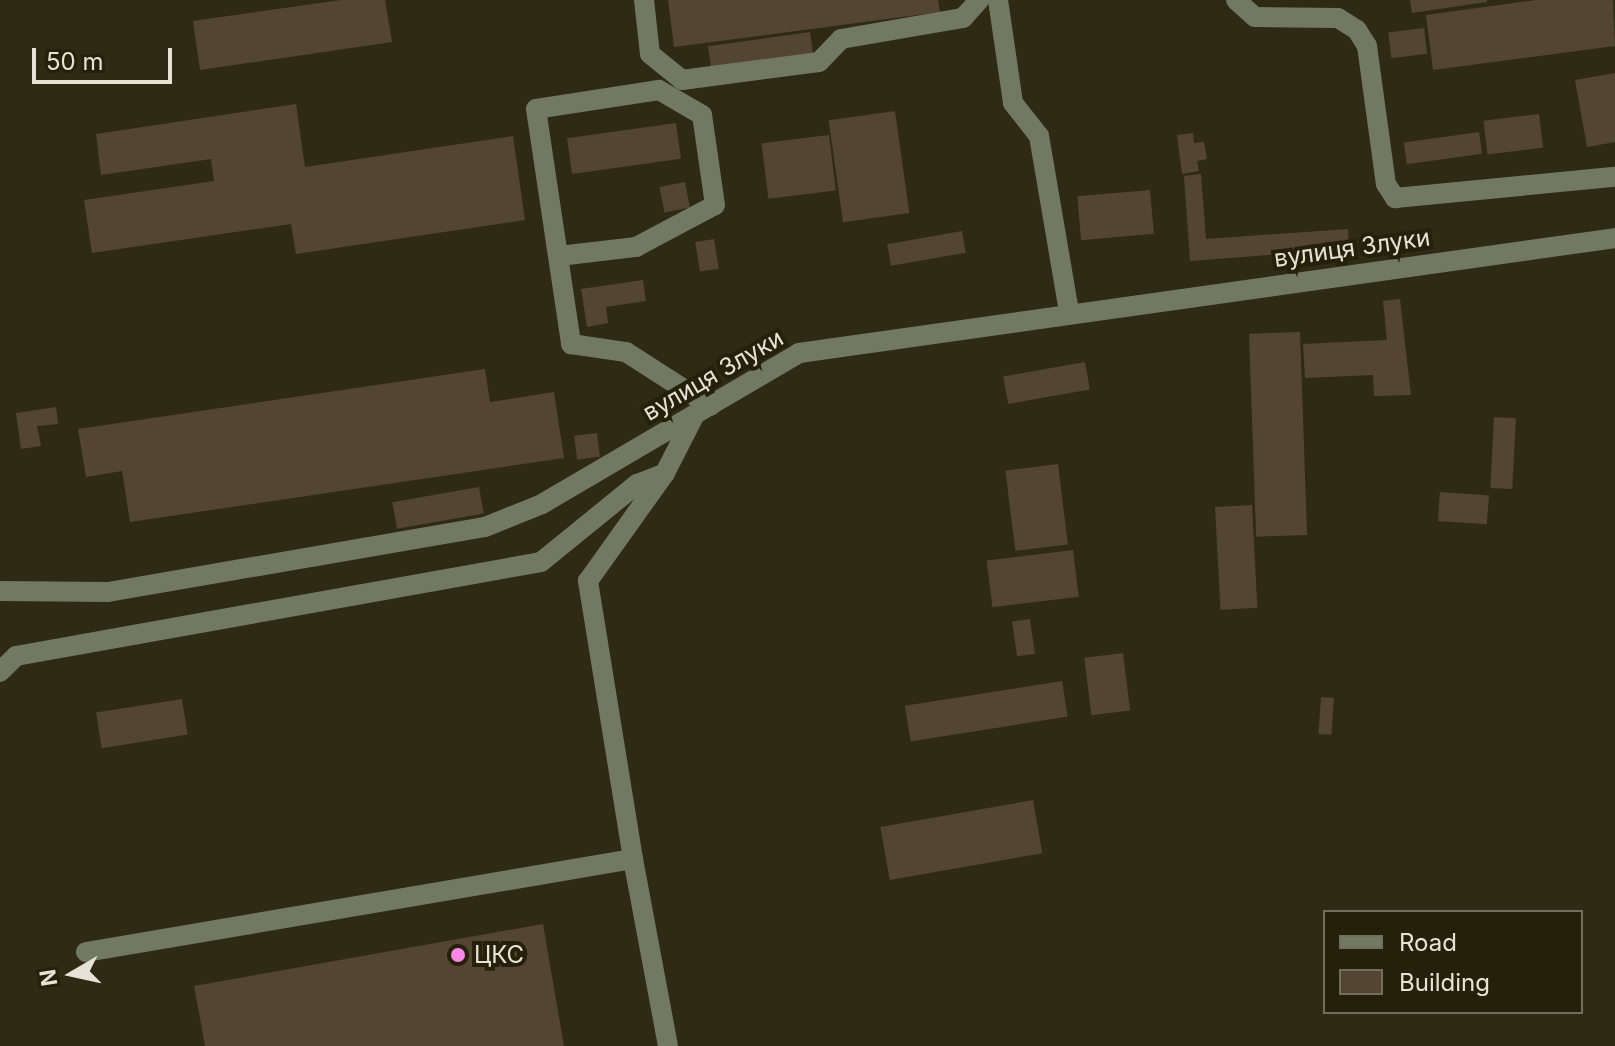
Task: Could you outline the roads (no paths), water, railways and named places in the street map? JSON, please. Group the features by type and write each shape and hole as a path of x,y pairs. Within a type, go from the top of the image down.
{"street":[{"path":"644,0 650,54 682,80 819,62 841,39 963,18 979,0"},
{"path":"998,0 1013,103 1039,136 1069,311"},
{"path":"1236,0 1255,17 1338,18 1357,30 1367,46 1386,184 1395,198 1615,177"},
{"path":"559,256 636,247 715,205 702,115 659,90 536,109 571,344 626,352 702,411 665,473 588,581 633,859 668,1046"},
{"name":"вулиця Злуки","path":"0,591 108,592 451,536 542,504 799,353 1069,311 1615,238"},
{"path":"0,672 16,656 541,562 637,484 665,473"},
{"path":"86,952 633,859"}],"place":[{"name":"ЦКС","path":"458,955"}]}
